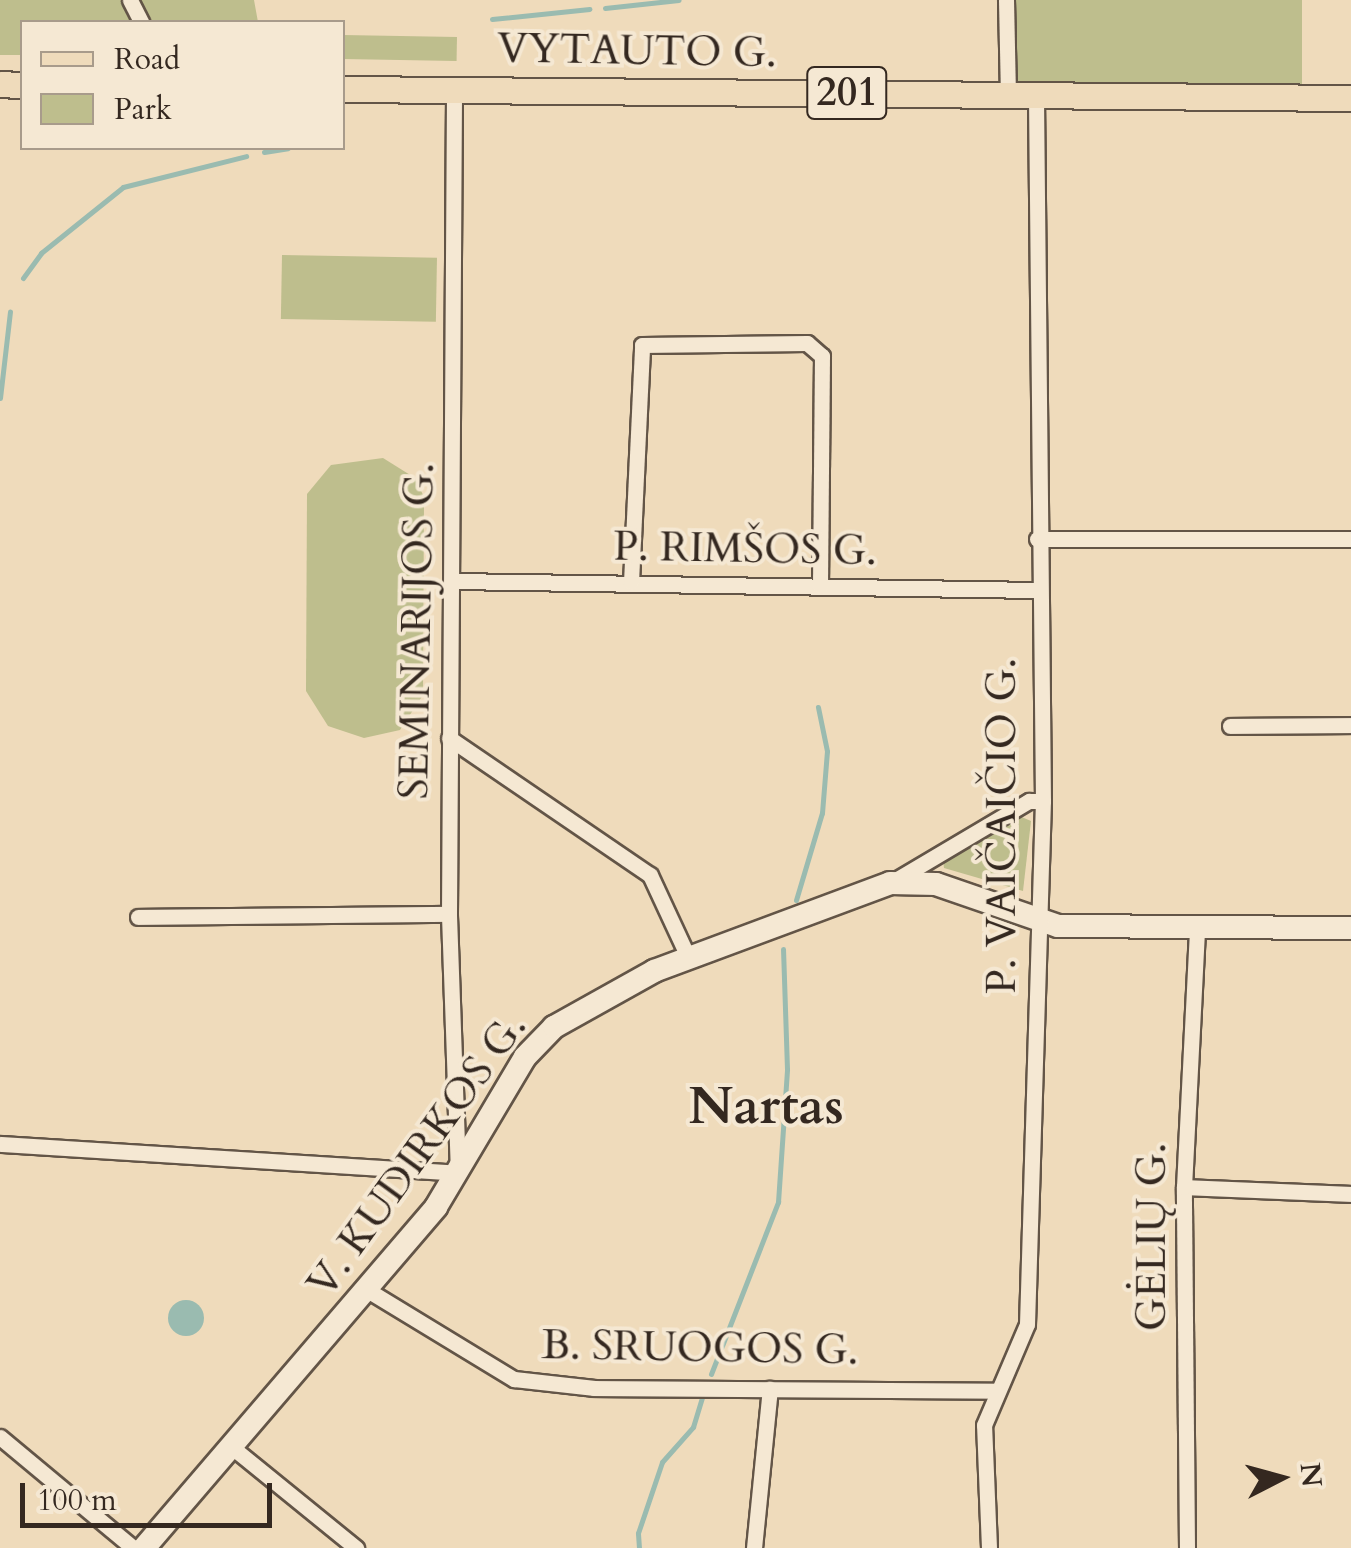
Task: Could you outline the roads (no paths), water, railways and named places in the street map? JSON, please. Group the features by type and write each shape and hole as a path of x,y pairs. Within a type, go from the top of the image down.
{"main road":[{"name":"VYTAUTO G.","path":"345,89 1351,98"},
{"name":"V. KUDIRKOS G.","path":"144,1548 369,1292 458,1172 526,1058 554,1027 688,957 890,883 936,884 1058,926 1351,928"}],"street":[{"path":"1006,0 1008,94"},
{"name":"SEMINARIJOS G.","path":"454,90 449,914 458,1172"},
{"name":"P. VAIČAIČIO G.","path":"988,1548 984,1425 994,1391 1028,1324 1043,801 1037,590 1036,96"},
{"path":"630,582 642,345 806,344 822,356 820,586"},
{"path":"1038,539 1351,539"},
{"name":"P. RIMŠOS G.","path":"452,582 1037,590"},
{"path":"1230,726 1351,725"},
{"path":"449,738 650,876 688,957"},
{"path":"890,883 1029,802 1043,801"},
{"path":"935,856 936,884"},
{"path":"138,916 449,914"},
{"name":"GĖLIŲ G.","path":"1187,1548 1184,1187 1197,928"},
{"path":"0,1144 458,1172"},
{"path":"1184,1187 1351,1194"},
{"name":"B. SRUOGOS G.","path":"369,1292 514,1379 594,1388 994,1391"},
{"path":"754,1548 770,1389"},
{"path":"0,1438 132,1548"},
{"path":"232,1448 356,1548"}],"water":[{"path":"186,1300 199,1305 204,1318 199,1331 186,1336 173,1331 168,1318 173,1305"}],"waterway":[{"path":"605,8 679,0"},
{"path":"492,19 589,9"},
{"path":"264,152 276,150"},
{"path":"23,278 41,253 123,187 246,156"},
{"path":"0,398 10,312"},
{"path":"796,900 822,813 827,751 818,707"},
{"path":"711,1374 778,1202 787,1069 783,949"},
{"path":"639,1548 638,1533 662,1462 693,1427 702,1397"}],"district":[{"name":"Nartas","path":"766,1108"}]}
